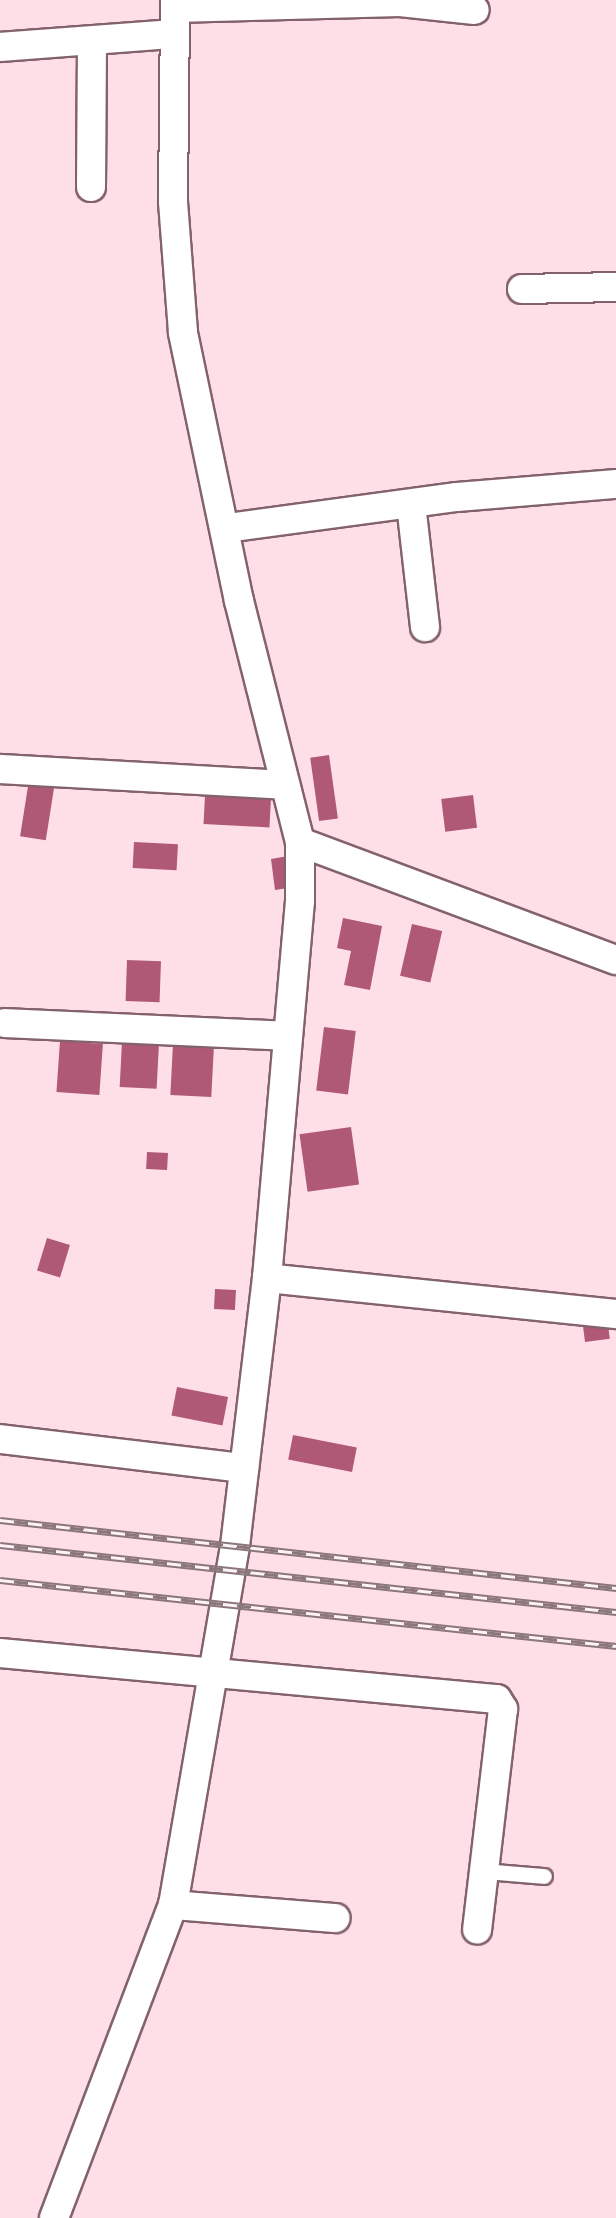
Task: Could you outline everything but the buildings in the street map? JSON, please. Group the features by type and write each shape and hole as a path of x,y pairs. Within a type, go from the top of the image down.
{"street":[{"path":"0,47 92,41 175,14 400,2 475,10"},
{"path":"54,2218 173,1905 214,1673 244,1468 267,1278 288,1036 300,842 284,785 183,332 173,201 175,14"},
{"path":"91,187 92,41"},
{"path":"522,289 616,287"},
{"path":"227,528 411,504 616,484"},
{"path":"411,504 425,627"},
{"path":"0,769 284,785"},
{"path":"300,842 616,960"},
{"path":"5,1023 288,1036"},
{"path":"267,1278 616,1314"},
{"path":"0,1439 244,1468"},
{"path":"0,1653 497,1699 503,1709 477,1929"},
{"path":"173,1905 336,1918"}],"lane":[{"path":"484,1871 544,1876"}],"railway":[{"path":"0,1520 616,1588"},
{"path":"0,1545 616,1612"},
{"path":"0,1580 616,1646"}]}
